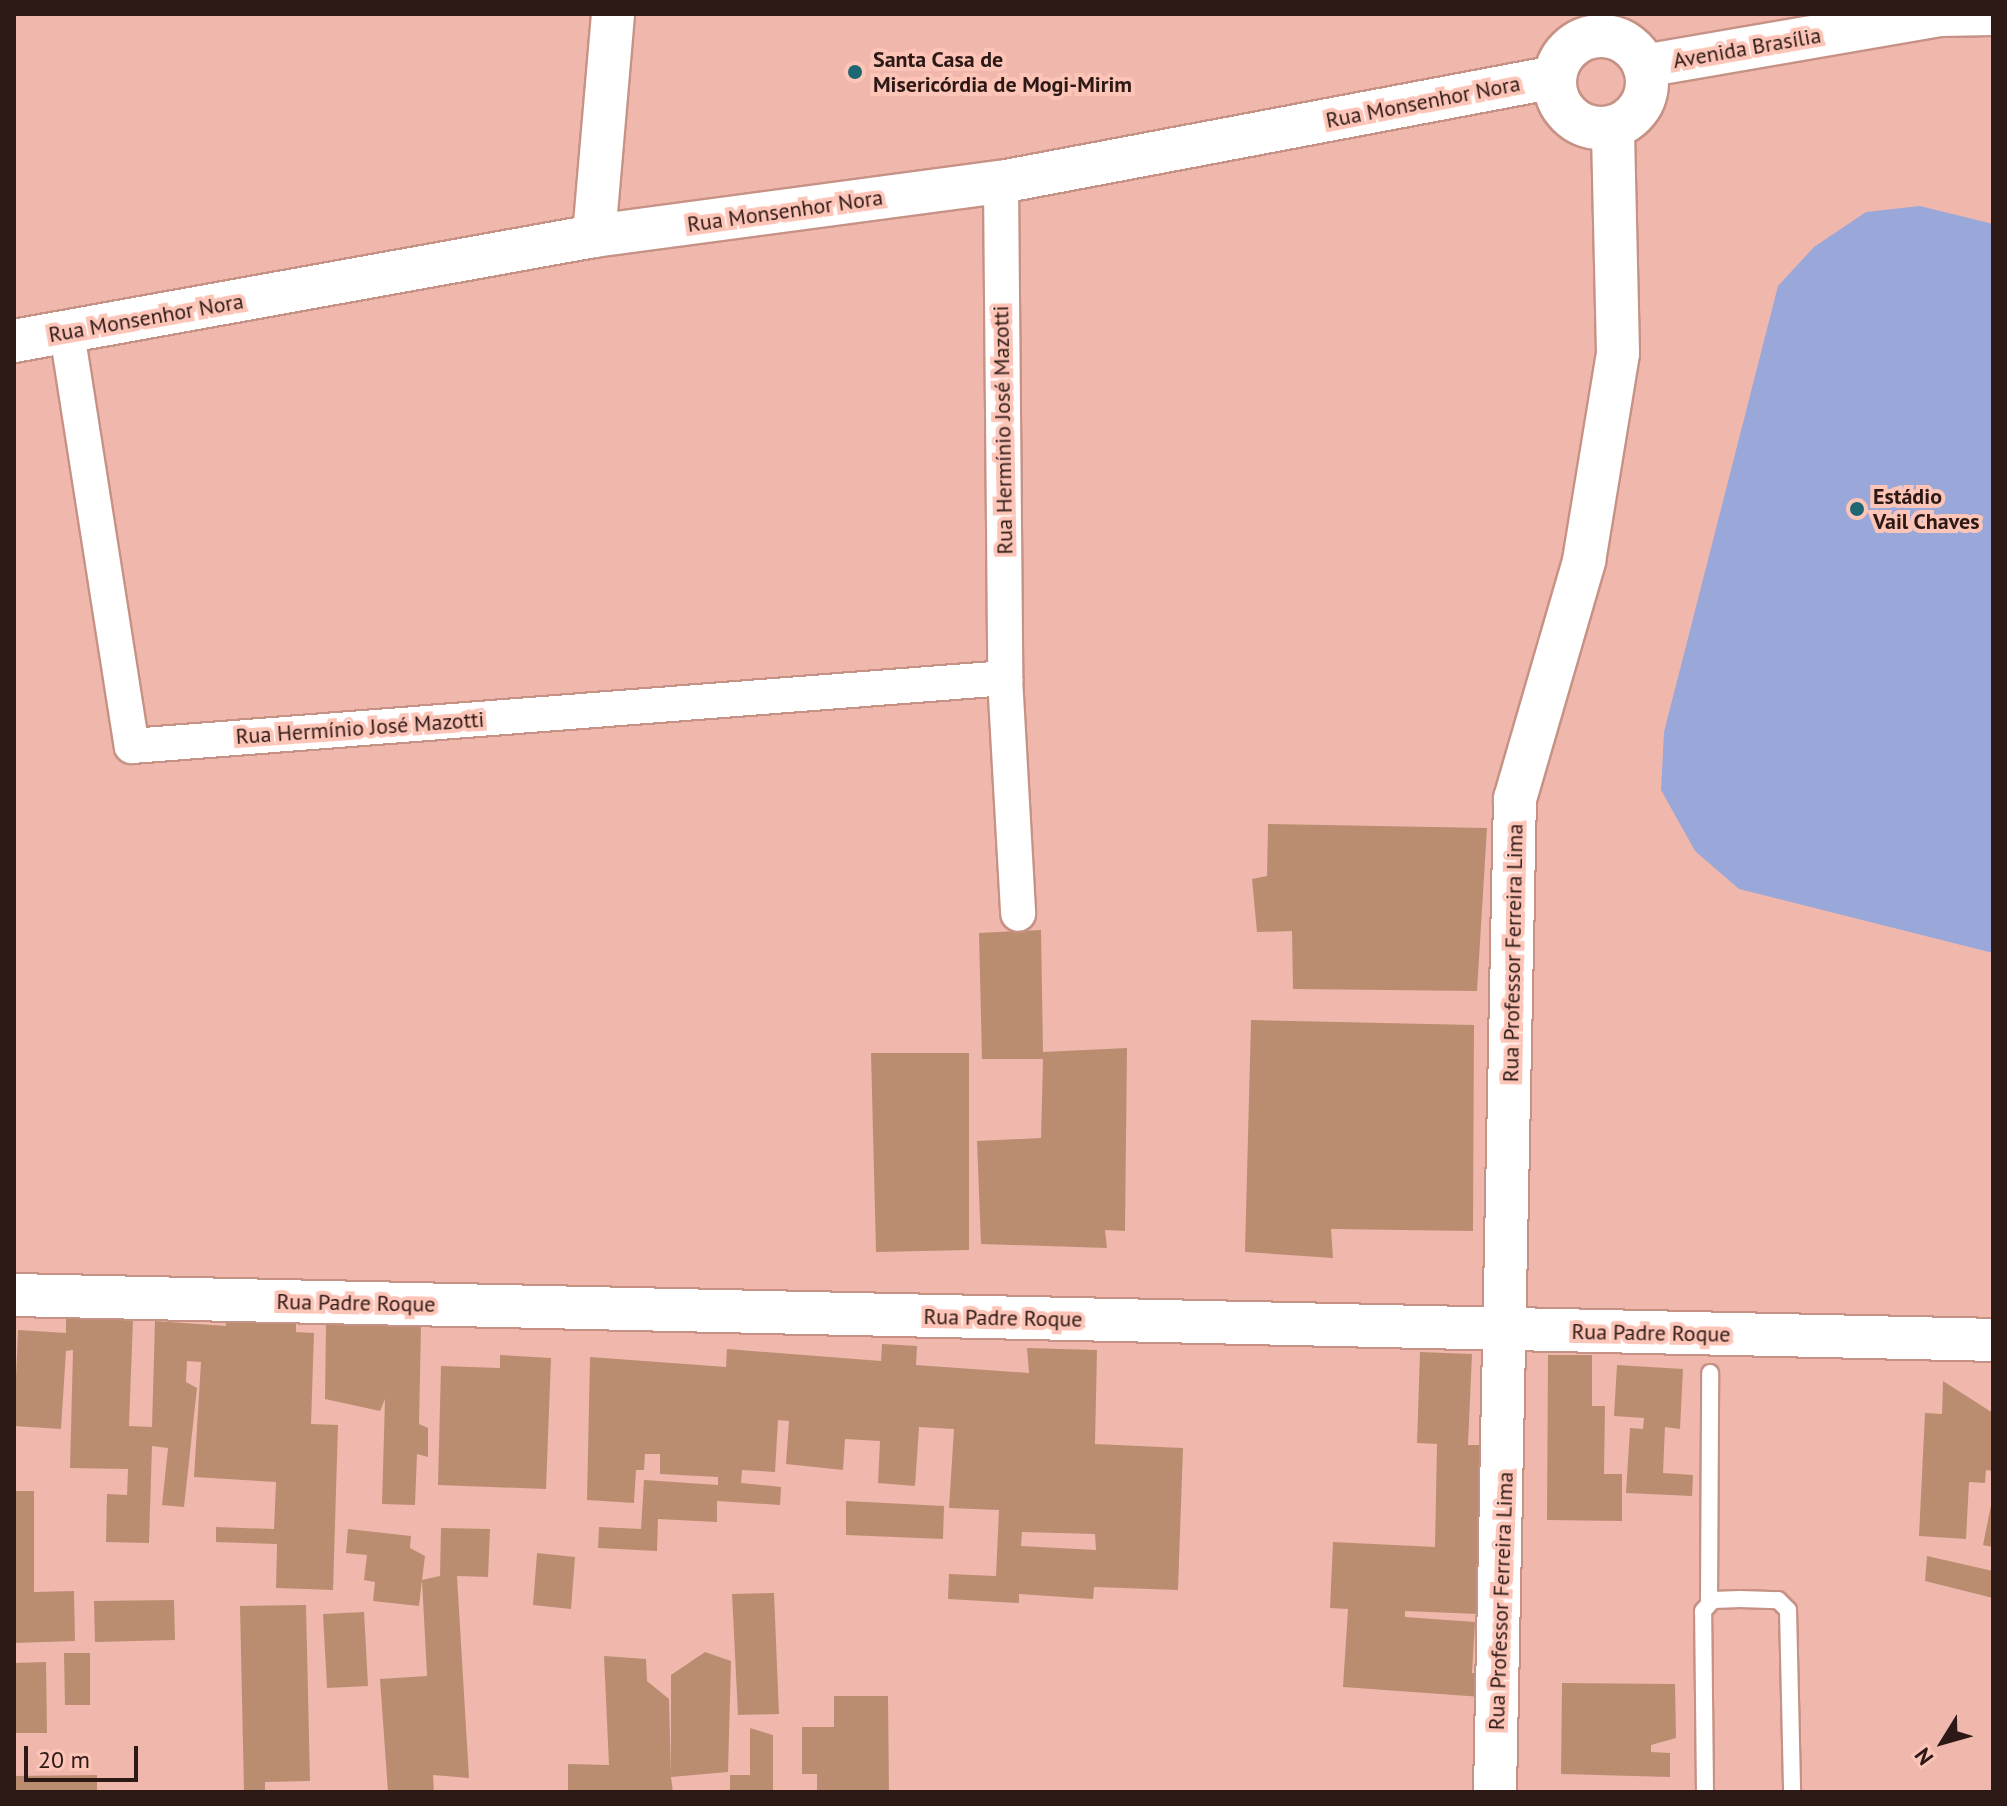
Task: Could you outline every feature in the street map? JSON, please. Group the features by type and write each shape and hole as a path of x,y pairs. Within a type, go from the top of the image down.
{"street":[{"path":"594,236 613,14"},
{"name":"Avenida Brasília","path":"1644,66 1940,15 1993,14"},
{"path":"1594,25 1625,42 1644,66 1645,97 1613,127 1572,117 1555,77 1568,49 1594,25"},
{"name":"Rua Monsenhor Nora","path":"14,341 594,236 1001,182 1555,77"},
{"name":"Rua Professor Ferreira Lima","path":"1495,1792 1509,1330 1515,799 1584,561 1618,353 1613,127"},
{"name":"Rua Hermínio José Mazotti","path":"1001,182 1005,678 1018,914"},
{"name":"Rua Hermínio José Mazotti","path":"67,333 132,746 1005,678"},
{"name":"Rua Padre Roque","path":"14,1295 1993,1340"}],"lane":[{"path":"1705,1792 1702,1617 1709,1602 1710,1373"},
{"path":"1709,1602 1765,1599 1788,1610 1792,1792"}],"shaded area":[{"name":"Estádio Vail Chaves","path":"1920,206 1993,224 1993,953 1739,889 1695,851 1661,790 1664,732 1778,286 1814,247 1866,212"}],"building":[{"path":"1268,824 1487,828 1477,991 1293,989 1292,931 1257,932 1252,879 1267,876"},
{"path":"1041,930 1043,1052 1127,1048 1125,1231 1105,1230 1107,1248 981,1244 977,1141 1041,1138 1043,1059 982,1059 979,933"},
{"path":"1251,1020 1474,1025 1473,1231 1331,1229 1333,1258 1245,1252"},
{"path":"871,1053 969,1053 969,1250 876,1252"},
{"path":"226,1315 296,1318 296,1332 314,1333 311,1424 338,1425 333,1590 276,1588 277,1544 216,1542 216,1527 274,1529 276,1482 194,1477 201,1362 187,1361 186,1382 197,1388 184,1507 162,1505 168,1448 152,1446 149,1543 106,1542 107,1494 127,1495 128,1469 70,1468 73,1350 66,1351 61,1429 14,1426 18,1330 66,1333 66,1317 133,1319 129,1426 152,1427 155,1321 226,1326"},
{"path":"326,1323 421,1325 419,1424 428,1428 428,1457 417,1454 415,1505 382,1504 385,1399 380,1411 325,1399"},
{"path":"882,1344 917,1346 916,1365 1029,1373 1027,1348 1097,1350 1095,1444 1183,1448 1178,1590 1094,1587 1093,1599 1019,1594 1019,1603 948,1599 949,1574 996,1576 999,1510 949,1508 954,1429 919,1427 915,1486 878,1483 880,1441 845,1439 843,1470 786,1464 789,1421 778,1420 775,1472 742,1470 741,1483 781,1487 780,1505 717,1501 717,1522 658,1519 657,1551 598,1548 599,1527 641,1529 644,1480 718,1485 718,1477 660,1474 660,1454 645,1454 644,1470 636,1470 634,1503 587,1500 590,1357 726,1367 727,1349 881,1361","holes":["1022,1532 1095,1534 1096,1550 1021,1546"]},
{"path":"1420,1352 1472,1354 1468,1445 1482,1445 1478,1614 1405,1611 1405,1617 1475,1622 1472,1673 1483,1673 1482,1697 1343,1687 1348,1609 1330,1608 1333,1542 1435,1547 1437,1444 1417,1443"},
{"path":"500,1355 551,1358 546,1489 438,1485 441,1366 500,1368"},
{"path":"1548,1355 1592,1355 1592,1406 1605,1406 1604,1474 1622,1474 1622,1521 1547,1520"},
{"path":"1617,1365 1683,1369 1680,1429 1665,1427 1663,1473 1693,1475 1692,1496 1626,1493 1630,1428 1643,1429 1644,1418 1614,1416"},
{"path":"1943,1381 1993,1413 1993,1471 1986,1470 1985,1483 1969,1482 1966,1539 1919,1536 1925,1413 1942,1414"},
{"path":"14,1491 34,1491 34,1592 74,1591 75,1641 14,1643"},
{"path":"1993,1500 1993,1547 1983,1545"},
{"path":"846,1501 944,1506 943,1539 846,1535"},
{"path":"441,1528 490,1529 488,1577 457,1576 469,1778 433,1775 434,1792 388,1792 380,1679 427,1676 422,1580 440,1576"},
{"path":"348,1529 411,1536 410,1548 425,1556 419,1606 373,1601 375,1582 364,1580 367,1555 346,1553"},
{"path":"537,1553 575,1557 571,1609 533,1605"},
{"path":"1927,1556 1993,1571 1993,1598 1925,1581"},
{"path":"774,1593 779,1714 738,1715 732,1594"},
{"path":"174,1600 175,1640 95,1642 94,1601"},
{"path":"306,1605 310,1781 265,1782 265,1792 244,1792 240,1606"},
{"path":"364,1612 368,1686 327,1688 323,1614"},
{"path":"705,1652 731,1661 728,1772 671,1777 671,1675"},
{"path":"64,1653 90,1653 90,1705 65,1705"},
{"path":"604,1656 646,1659 647,1681 669,1699 673,1792 568,1792 568,1764 609,1765"},
{"path":"46,1662 47,1733 14,1733 14,1663"},
{"path":"1562,1683 1675,1684 1676,1738 1651,1745 1651,1752 1670,1753 1670,1777 1561,1774"},
{"path":"834,1696 888,1696 889,1792 817,1792 817,1774 802,1774 802,1727 834,1727"},
{"path":"750,1728 773,1735 773,1792 730,1792 730,1775 750,1775"},
{"path":"97,1775 97,1792 14,1792 14,1776"}],"place":[{"name":"Santa Casa de Misericórdia de Mogi-Mirim","path":"855,72"},
{"name":"Estádio Vail Chaves","path":"1857,509"}]}
